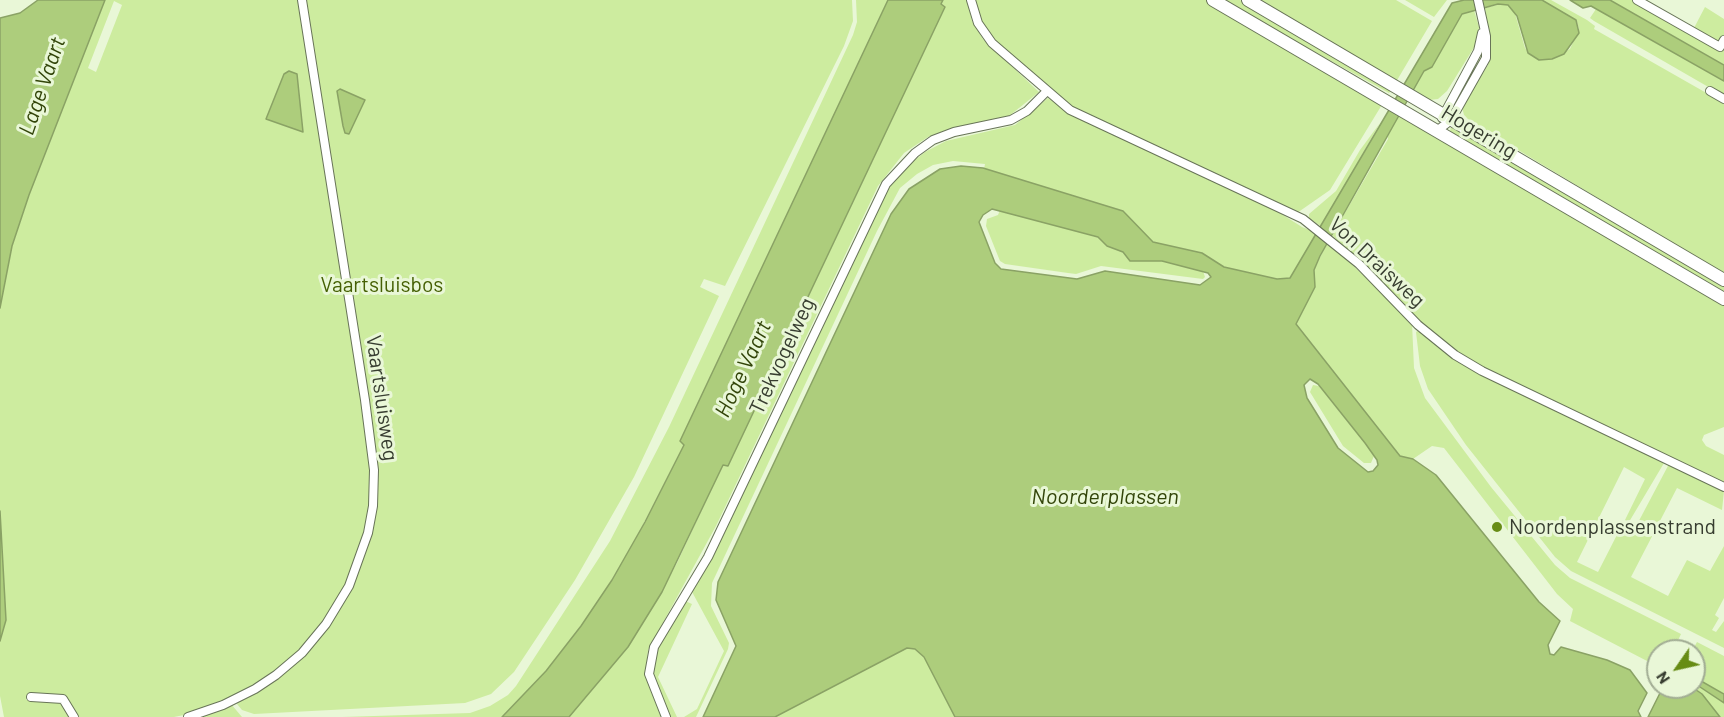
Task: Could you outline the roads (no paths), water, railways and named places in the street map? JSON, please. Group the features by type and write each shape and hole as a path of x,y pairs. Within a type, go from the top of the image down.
{"highway":[{"name":"Hogering","path":"1213,0 1724,299"},
{"name":"Hogering","path":"1248,0 1724,280"}],"street":[{"name":"Vaartsluisweg","path":"188,717 223,705 255,689 302,653 326,624 349,586 368,533 373,506 374,470 365,400 302,0"},
{"name":"Von Draisweg","path":"971,0 978,23 992,43 1071,110 1104,128 1293,213 1334,242 1418,325 1461,359 1724,487"},
{"path":"1438,130 1486,58 1487,47 1478,0"},
{"path":"1637,0 1722,44"},
{"path":"1710,90 1724,99"},
{"name":"Trekvogelweg","path":"666,717 649,674 654,647 708,557 886,184 915,153 933,140 954,132 1011,120 1027,111 1047,91"},
{"path":"31,697 63,699 74,717"}],"water":[{"name":"Lage Vaart","path":"38,0 105,0 29,195 12,246 0,308 0,18 20,13"},
{"name":"Hoge Vaart","path":"888,0 943,0 941,4 945,7 728,466 723,465 662,592 628,647 569,717 502,717 546,671 581,626 612,580 645,522 684,445 680,441"},
{"name":"Noorderplassen","path":"1464,0 1542,0 1576,20 1579,33 1564,54 1552,59 1539,60 1528,53 1517,16 1508,5 1498,4 1462,14 1432,67 1424,71 1320,256 1314,270 1315,287 1296,324 1400,456 1413,459 1436,475 1539,602 1560,621 1548,645 1550,654 1554,655 1561,647 1607,660 1630,670 1646,692 1638,711 1641,717 955,717 924,657 915,649 907,648 775,717 703,717 736,646 716,600 718,582 891,214 909,189 940,169 961,166 983,168 1123,211 1153,242 1202,253 1224,267 1277,279 1290,278 1452,3","holes":["992,209 1098,237 1107,246 1123,252 1130,261 1162,261 1208,273 1211,277 1200,285 1105,271 1077,279 1001,269 995,263 979,222 983,215","1310,379 1318,384 1377,460 1378,465 1373,471 1368,472 1338,448 1307,398 1304,385"]},
{"path":"1570,0 1610,0 1724,65 1724,81 1591,6 1583,8"},
{"path":"289,71 297,74 303,132 266,119 284,74"},
{"path":"340,89 365,100 349,134 345,133 343,126 337,91"},
{"path":"0,511 6,620 0,641"},
{"path":"1706,684 1724,694 1724,703 1706,691"},
{"path":"1657,699 1706,699 1720,717 1648,717"}],"place":[{"name":"Noordenplassenstrand","path":"1497,527"}],"park label":[{"name":"Vaartsluisbos","path":"382,285"}]}
